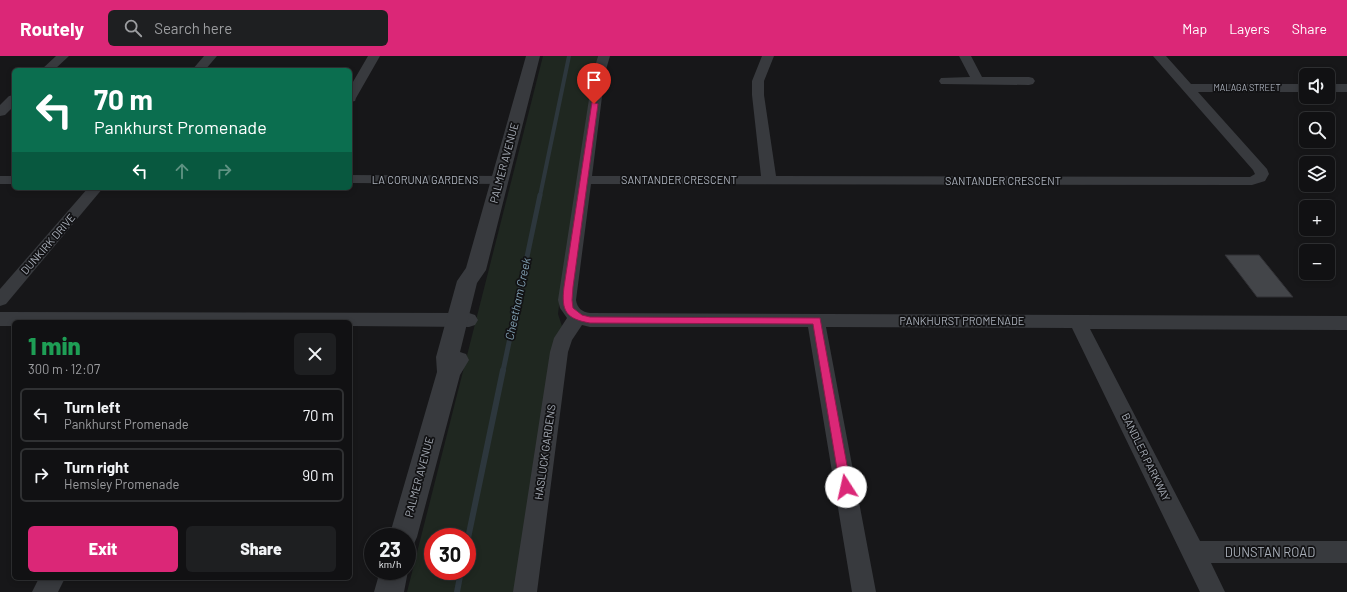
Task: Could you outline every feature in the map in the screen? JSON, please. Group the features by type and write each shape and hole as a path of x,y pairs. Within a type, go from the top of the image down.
{"street":[{"path":"49,68 63,56"},
{"path":"200,68 210,56"},
{"path":"352,94 374,56"},
{"name":"PALMER AVENUE","path":"406,528 449,372 459,357 463,320 479,278 476,270 533,56"},
{"path":"578,316 569,308 567,300 599,73 604,56"},
{"path":"768,56 758,81 758,95 769,180"},
{"path":"965,56 978,81"},
{"name":"SANTANDER CRESCENT","path":"584,180 1252,181 1260,178 1262,174 1260,169 1159,56"},
{"path":"945,81 1029,81"},
{"name":"MALAGA STREET","path":"1188,88 1299,88"},
{"path":"1335,88 1347,88"},
{"path":"0,112 12,101"},
{"name":"LA CORUNA GARDENS","path":"352,179 500,180"},
{"path":"0,180 12,180"},
{"name":"DUNKIRK DRIVE","path":"0,300 94,190"},
{"name":"PANKHURST PROMENADE","path":"578,316 590,320 1347,322"},
{"name":"HASLUCK GARDENS","path":"524,592 559,352 563,338 578,316"},
{"path":"0,318 463,320"},
{"path":"816,320 864,592"},
{"name":"BANDLER PARKWAY","path":"1078,322 1213,592"},
{"name":"DUNSTAN ROAD","path":"1193,552 1347,552"},
{"path":"44,592 51,580"},
{"path":"389,592 392,580"}],"shaded area":[{"path":"543,56 598,56 593,74 559,306 558,314 562,326 515,592 407,592 410,580 416,580 416,557"}],"building":[{"path":"1225,255 1259,255 1293,297 1257,297"}],"waterway":[{"name":"Cheetham Creek","path":"540,196 569,56"},
{"name":"Cheetham Creek","path":"503,371 540,195"},
{"name":"Cheetham Creek","path":"470,528 503,370"},
{"name":"Cheetham Creek","path":"457,592 459,580"}],"route":[{"path":"594,104 567,306 573,314 580,318 590,320 816,320 846,487"}]}
